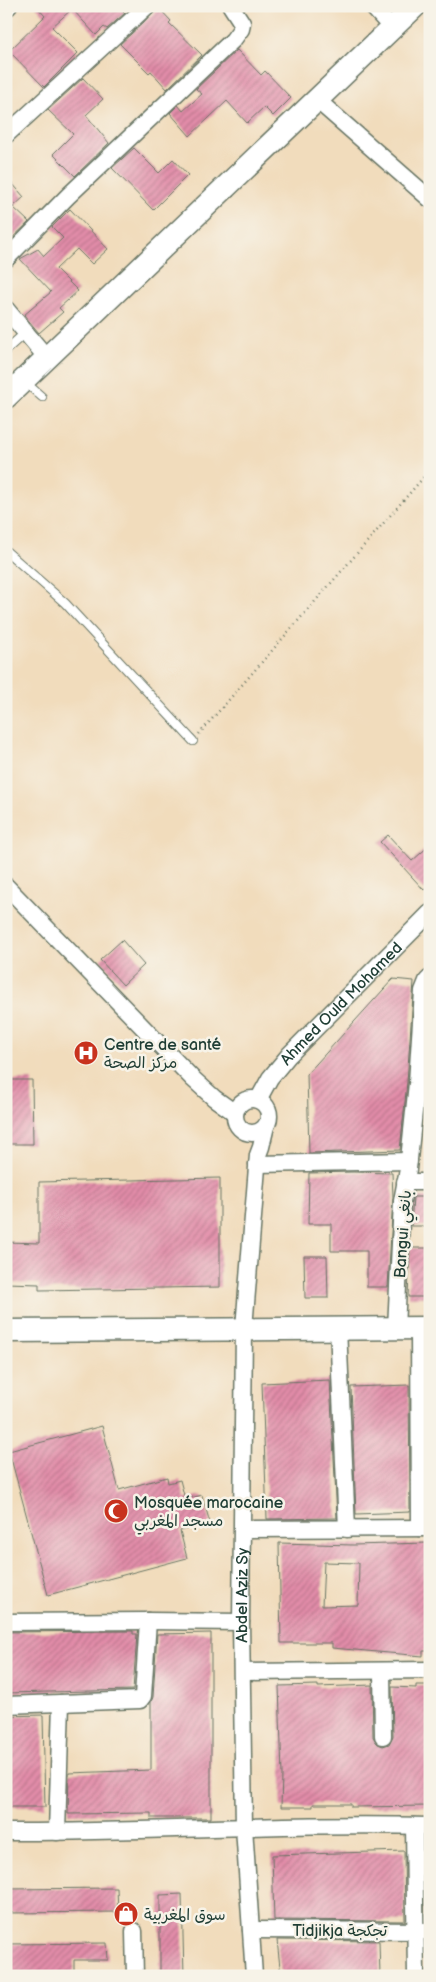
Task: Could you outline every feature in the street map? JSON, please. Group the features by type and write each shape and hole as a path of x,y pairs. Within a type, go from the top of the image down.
{"main road":[{"path":"14,388 415,6"},
{"path":"6,1331 424,1328"}],"street":[{"path":"10,126 147,6"},
{"path":"6,259 68,196 232,40 241,29 242,23 231,6"},
{"path":"372,6 392,28"},
{"path":"317,100 430,199"},
{"path":"6,309 47,358"},
{"path":"6,886 192,1078 214,1098 235,1113"},
{"name":"Ahmed Ould Mohamed","path":"258,1100 270,1078 289,1055 430,913"},
{"name":"Bangui بانغي","path":"396,1329 402,1201 424,1082 427,984"},
{"path":"242,1131 253,1134 266,1126 269,1114 264,1103 258,1100 246,1100 241,1103 235,1113 236,1123 257,1160 409,1161"},
{"name":"Abdel Aziz Sy","path":"254,1976 244,1827 241,1622 244,1328 257,1160 262,1147 266,1126"},
{"path":"405,1182 430,1182"},
{"path":"338,1328 347,1529"},
{"path":"243,1529 425,1528 424,1328"},
{"path":"6,1705 140,1700 143,1696 148,1621"},
{"path":"6,1622 241,1622"},
{"path":"243,1672 430,1670"},
{"path":"382,1671 383,1736"},
{"path":"57,1832 61,1704"},
{"path":"6,1832 244,1827 422,1826 422,1930 416,1976"},
{"name":"Tidjikja تجكجة","path":"251,1930 422,1930"},
{"path":"134,1931 135,1976"}],"lane":[{"path":"6,350 26,332"},
{"path":"14,388 42,397"},
{"path":"6,551 65,603 193,741"}],"path":[{"path":"193,741 430,470"}],"building":[{"path":"36,6 118,6 125,13 107,29 104,27 96,35 72,9 52,27 78,53 44,87 9,51 45,16"},
{"path":"157,6 171,21 169,23 202,55 167,89 151,71 149,73 120,44 154,13"},
{"path":"237,50 261,75 265,71 291,98 273,116 264,107 247,123 227,101 190,136 170,113 178,105 183,111 202,94 196,89"},
{"path":"83,78 103,99 86,115 109,143 75,176 53,154 73,134 48,110"},
{"path":"134,148 159,173 173,159 188,175 153,210 112,168"},
{"path":"6,176 24,197 13,207 29,222 6,244"},
{"path":"70,209 108,249 92,264 77,249 56,269 78,291 59,308 63,312 39,333 24,315 51,292 20,259 38,249 44,256 63,238 52,227"},
{"path":"388,835 412,861 430,845 430,885 424,890 380,842"},
{"path":"122,940 144,965 123,985 100,960"},
{"path":"393,979 414,981 400,1150 309,1153 307,1074"},
{"path":"6,1080 32,1080 33,1144 6,1144"},
{"path":"309,1173 392,1173 393,1197 388,1287 367,1287 367,1251 331,1251 331,1224 308,1224"},
{"path":"220,1178 220,1287 39,1290 39,1284 6,1283 6,1242 39,1243 39,1182"},
{"path":"413,1197 430,1197 430,1226 411,1226"},
{"path":"410,1248 430,1248 430,1297 408,1297"},
{"path":"304,1256 327,1256 328,1298 305,1298"},
{"path":"330,1380 337,1518 267,1519 262,1383"},
{"path":"409,1385 410,1512 356,1514 351,1387"},
{"name":"Mosquée marocaine مسجد المغربي","path":"102,1426 119,1490 167,1477 168,1483 180,1480 185,1499 202,1495 210,1523 180,1531 187,1558 48,1595 9,1451"},
{"path":"279,1543 353,1545 427,1543 430,1651 423,1651 423,1656 332,1648 332,1643 281,1643","holes":["324,1562 359,1563 358,1605 322,1606"]},
{"path":"133,1631 133,1634 137,1634 133,1690 6,1693 6,1632"},
{"path":"211,1633 211,1818 151,1818 151,1813 68,1814 69,1773 151,1770 151,1702 153,1697 157,1634"},
{"path":"318,1685 318,1687 372,1685 373,1737 378,1744 383,1746 389,1744 393,1736 392,1687 416,1688 416,1685 430,1685 430,1806 351,1807 351,1804 313,1804 313,1807 281,1807 282,1775 279,1686"},
{"path":"43,1715 45,1807 6,1807 6,1716"},
{"path":"430,1850 430,1921 425,1921 424,1851"},
{"path":"404,1851 405,1921 274,1920 272,1855"},
{"path":"117,1888 118,1912 6,1913 6,1889"},
{"path":"182,1894 184,1976 160,1976 160,1895"},
{"path":"277,1940 379,1941 380,1976 281,1976"},
{"path":"107,1943 108,1960 74,1960 74,1976 6,1976 6,1944"}],"place":[{"name":"Centre de santé مركز الصحة","path":"86,1053"},
{"name":"Mosquée marocaine مسجد المغربي","path":"116,1511"},
{"name":"سوق المغربية","path":"126,1914"}]}
